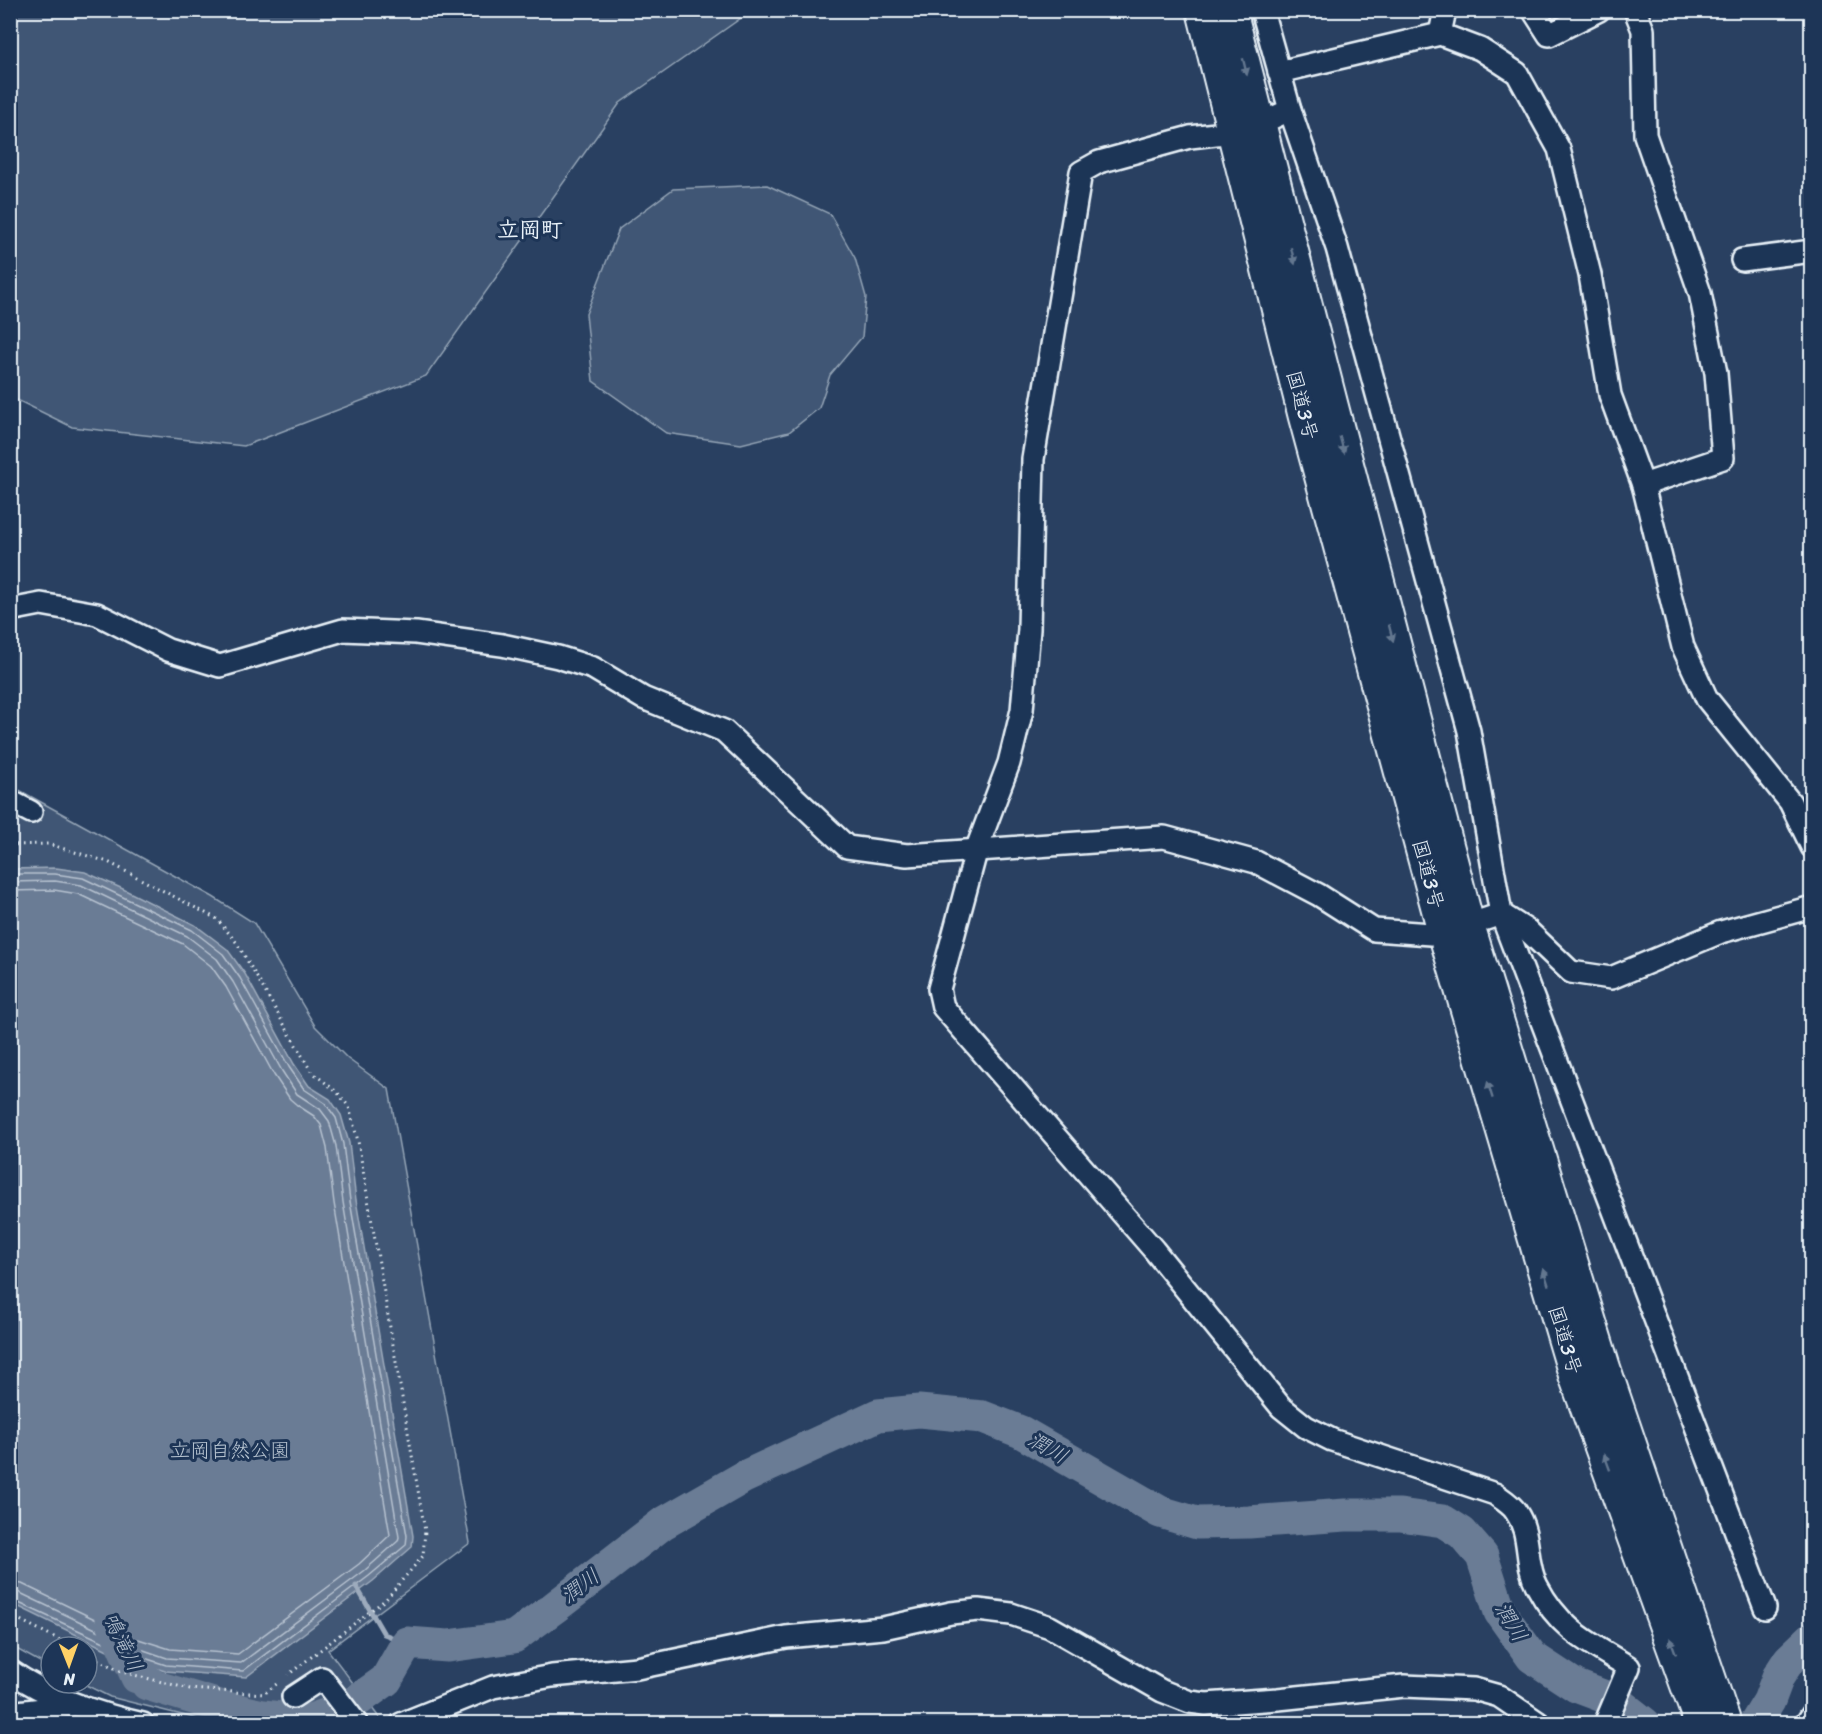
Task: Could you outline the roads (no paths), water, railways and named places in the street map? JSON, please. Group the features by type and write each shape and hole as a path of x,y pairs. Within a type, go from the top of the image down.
{"highway":[{"name":"国道3号","path":"1203,10 1246,128 1456,930 1604,1368 1709,1713"},
{"name":"国道3号","path":"1230,10 1246,128"}],"street":[{"path":"1263,10 1290,110 1337,248 1469,731 1501,914 1765,1608"},
{"path":"1440,34 1445,10"},
{"path":"1533,10 1549,35 1599,10"},
{"path":"1635,10 1643,30 1645,135 1701,294 1716,373 1723,458 1644,485"},
{"path":"1279,72 1440,34 1480,49 1517,73 1559,149 1590,275 1610,395 1644,485 1683,646 1707,699 1790,802 1812,848"},
{"path":"1290,110 1246,128 1190,137 1099,162 1081,172 1033,459 1029,629 1022,710 1009,763 977,849 939,989 943,1007 1154,1250 1281,1407 1306,1427 1332,1440 1495,1494 1516,1510 1528,1539 1528,1562 1536,1585 1555,1615 1573,1633 1629,1667 1605,1724"},
{"path":"1742,260 1812,251"},
{"path":"10,610 41,604 97,614 168,650 220,666 343,630 416,633 502,645 558,657 592,668 643,698 724,731 847,847 907,855 1164,837 1256,862 1319,895 1374,930 1456,930 1501,914"},
{"path":"10,801 31,812"},
{"path":"1501,914 1528,931 1571,972 1611,978 1721,932 1812,907"},
{"path":"401,1724 493,1687 552,1676 637,1668 786,1637 883,1628 951,1613 978,1610 1011,1614 1050,1627 1162,1691 1190,1702 1206,1704 1278,1699 1404,1686 1474,1689 1499,1696 1540,1724"},
{"path":"10,1671 75,1705 143,1724"},
{"path":"293,1697 322,1678 357,1724"},
{"path":"10,1713 75,1705"},
{"path":"1806,1724 1812,1715"}],"water":[{"name":"立岡自然公園","path":"56,868 85,872 195,925 227,949 245,974 294,1064 309,1086 330,1099 341,1115 349,1143 356,1200 413,1536 412,1547 373,1581 246,1677 165,1671 124,1658 99,1646 99,1635 77,1635 11,1603 11,869"}],"waterway":[{"name":"潤川","path":"112,1620 137,1677 147,1680 147,1684 223,1707 263,1716 307,1721 348,1707 386,1680 407,1643 448,1646 514,1637 662,1524 744,1477 878,1415 919,1411 983,1417 1021,1432 1160,1512 1197,1523 1249,1522 1345,1515 1400,1515 1443,1521 1462,1533 1482,1556 1500,1612 1532,1657 1576,1686 1616,1701 1645,1724"},
{"path":"356,1586 384,1634 407,1643"},
{"name":"潤川","path":"1755,1724 1789,1660 1812,1638"}],"district":[{"name":"立岡町","path":"530,229"}],"water label":[{"name":"鳴滝川","path":"123,1642"}]}
